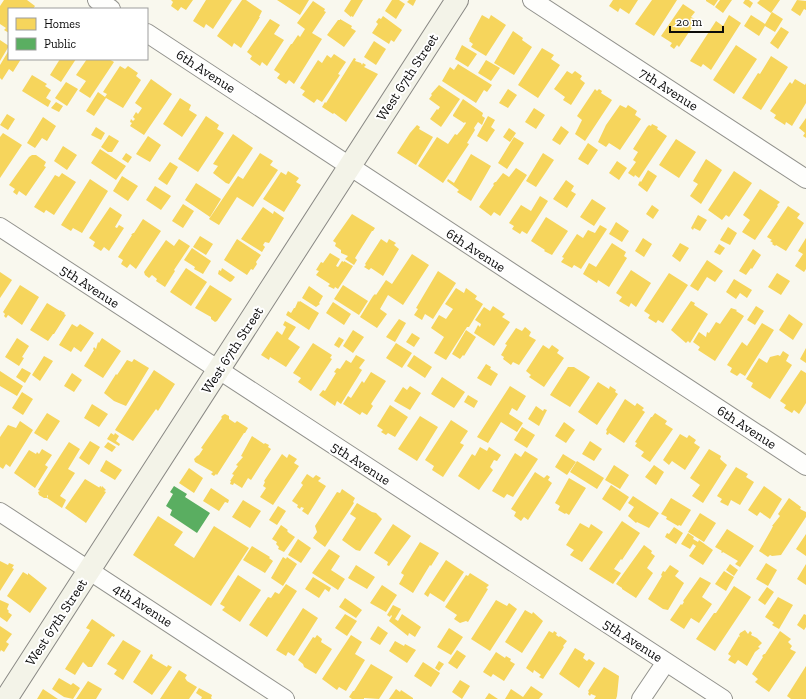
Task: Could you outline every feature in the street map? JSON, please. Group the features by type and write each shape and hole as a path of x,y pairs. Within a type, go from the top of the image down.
{"street":[{"path":"98,0 110,8"},
{"name":"West 67th Street","path":"6,699 457,0"},
{"name":"7th Avenue","path":"532,0 806,179"},
{"name":"6th Avenue","path":"148,34 806,466"},
{"name":"5th Avenue","path":"0,227 723,699"},
{"name":"4th Avenue","path":"0,512 285,699"},
{"path":"641,699 666,662"}],"building: Homes":[{"path":"4,0 27,0 35,6 34,8 8,8 8,32 4,30 6,28 0,24 0,6"},
{"path":"171,0 193,0 186,10 181,7 178,11 171,6 173,2"},
{"path":"206,0 232,0 213,29 206,24 204,28 193,21"},
{"path":"242,0 246,0 262,11 260,17 241,48 234,43 232,47 217,36"},
{"path":"277,0 309,0 300,15"},
{"path":"351,0 363,0 353,17 344,11"},
{"path":"392,0 399,0 405,4 396,19 385,11"},
{"path":"409,0 416,0 413,6 407,2"},
{"path":"613,0 638,0 629,14 620,8 618,12 609,6"},
{"path":"652,0 677,0 654,36 635,24"},
{"path":"706,0 718,0 714,6"},
{"path":"720,0 732,0 723,13 715,7"},
{"path":"745,0 749,0 753,3 750,8 743,3"},
{"path":"760,0 780,0 771,13 757,3"},
{"path":"797,0 806,1 806,10 804,9 800,16 791,10"},
{"path":"313,1 325,9 324,11 326,12 312,33 322,39 294,84 289,80 286,84 277,78 280,74 274,70 291,44 298,35 300,37 305,29 297,23"},
{"path":"683,4 695,12 691,17 695,19 693,22 695,23 679,47 677,45 674,49 670,46 672,43 661,36"},
{"path":"772,12 783,19 775,32 765,26 759,36 744,26 751,15 765,24"},
{"path":"482,15 489,19 491,15 506,25 486,56 471,47 473,44 469,41"},
{"path":"729,15 741,23 711,70 703,64 701,67 690,61 716,21 723,26"},
{"path":"383,16 402,30 394,42 391,40 389,44 372,33 378,24 376,22"},
{"path":"270,19 280,25 274,34 284,40 267,66 262,62 260,66 250,59 252,56 247,52"},
{"path":"340,19 352,26 351,28 356,31 344,47 327,35"},
{"path":"781,27 789,32 778,49 770,43"},
{"path":"513,31 532,47 514,75 494,63"},
{"path":"0,40 8,45 8,48 0,61"},
{"path":"374,41 386,49 376,65 364,57"},
{"path":"462,45 477,54 468,67 455,59"},
{"path":"736,45 757,59 734,94 713,80"},
{"path":"542,48 554,55 551,59 560,65 538,98 518,85"},
{"path":"8,52 8,60 20,60 13,72 9,69 2,80 0,78 0,65"},
{"path":"334,54 346,62 338,74 340,75 322,102 317,99 314,103 302,95 305,91 300,88 318,60 322,63 327,55 331,58"},
{"path":"771,56 788,67 761,110 742,98"},
{"path":"354,58 356,59 355,61 361,63 362,65 363,63 366,65 364,67 378,74 346,122 334,113 333,114 322,107"},
{"path":"59,60 75,60 61,82 50,75"},
{"path":"86,60 111,60 114,62 90,98 79,91 86,81 76,75"},
{"path":"486,60 500,68 491,81 478,73"},
{"path":"458,64 492,85 487,92 484,90 476,103 442,81 450,67 454,70"},
{"path":"120,66 125,69 128,66 138,73 136,76 141,80 123,108 106,98 94,116 86,111 98,92 105,97 107,94 103,92"},
{"path":"567,71 572,74 575,71 582,76 580,79 585,83 571,105 563,100 565,97 554,89"},
{"path":"32,75 47,84 45,86 51,90 46,98 51,101 48,107 22,91"},
{"path":"151,79 172,94 144,135 130,126 132,123 130,122 131,119 133,121 135,119 133,117 136,112 138,114 142,108 135,103"},
{"path":"795,79 805,85 806,83 806,103 792,126 786,122 785,125 774,118 776,115 770,111 790,82 792,84"},
{"path":"66,82 78,89 67,106 55,98"},
{"path":"439,85 460,99 441,127 430,119 440,107 429,99 432,95 431,94"},
{"path":"508,89 517,95 508,108 499,103"},
{"path":"595,89 597,91 599,89 602,91 601,93 612,100 585,141 575,134 582,120 577,116"},
{"path":"180,98 191,105 189,110 197,115 182,137 163,124"},
{"path":"463,99 483,113 482,116 485,118 482,125 478,122 474,128 475,130 467,143 469,144 443,183 418,166 437,137 448,144 455,134 457,135 462,129 466,123 453,115"},
{"path":"56,102 63,106 59,112 51,108"},
{"path":"620,105 626,108 628,105 637,111 635,115 641,119 620,150 609,143 606,147 598,142 606,125"},
{"path":"534,108 545,115 536,129 525,122"},
{"path":"7,114 15,119 8,130 0,125"},
{"path":"206,116 219,125 217,129 224,133 198,172 178,159"},
{"path":"488,116 495,120 491,127 495,130 487,142 477,136"},
{"path":"43,117 56,126 47,141 42,138 35,148 27,143"},
{"path":"806,118 806,138 803,136 805,133 799,128"},
{"path":"652,124 658,127 657,129 667,136 639,178 635,175 634,177 628,173 636,162 633,160 638,152 633,149 647,127 649,125 651,126"},
{"path":"417,125 420,127 419,129 433,137 416,165 397,153"},
{"path":"561,126 569,132 560,145 552,140"},
{"path":"96,127 105,133 101,140 91,135"},
{"path":"509,128 516,133 510,142 503,137"},
{"path":"3,133 22,145 0,178 0,137"},
{"path":"233,134 253,148 229,184 213,173 218,166 213,164"},
{"path":"109,135 119,141 112,152 108,152 101,147"},
{"path":"148,136 161,145 150,162 136,154"},
{"path":"514,137 524,143 507,169 498,163"},
{"path":"676,139 696,152 679,178 659,165"},
{"path":"588,143 598,150 588,165 578,159"},
{"path":"63,146 77,155 67,170 54,161"},
{"path":"100,149 126,166 116,180 91,163"},
{"path":"126,153 132,157 128,163 122,159"},
{"path":"260,153 273,161 270,165 278,170 253,207 237,197 219,225 209,219 238,176 243,179"},
{"path":"543,153 554,160 536,187 526,181"},
{"path":"471,154 491,166 471,201 457,192 459,190 447,181 448,179 454,183"},
{"path":"32,155 36,155 46,162 44,166 46,167 26,196 19,191 17,195 13,192 15,189 9,185"},
{"path":"706,159 722,170 701,204 690,196 698,184 693,181"},
{"path":"617,161 627,168 619,180 609,173"},
{"path":"170,162 178,167 167,185 158,179"},
{"path":"516,168 527,175 500,216 494,212 491,216 479,207 494,185 493,184 503,173 509,177"},
{"path":"648,170 657,176 647,192 638,185"},
{"path":"288,171 299,178 296,182 301,185 284,212 263,199 281,172 286,175"},
{"path":"734,171 752,183 729,217 726,215 722,220 708,210"},
{"path":"62,173 76,182 54,215 46,210 44,213 34,207 55,175 59,177"},
{"path":"122,176 138,186 128,201 113,191"},
{"path":"90,179 108,191 82,233 73,228 71,231 61,225"},
{"path":"566,180 574,186 571,191 576,194 567,208 553,199"},
{"path":"196,183 221,199 210,217 185,200"},
{"path":"155,186 171,196 161,210 146,200"},
{"path":"760,189 780,202 755,240 742,232 750,220 743,215"},
{"path":"540,196 548,201 527,234 522,231 520,234 512,229 514,226 509,223 521,205 531,211"},
{"path":"592,199 606,208 594,226 580,217"},
{"path":"183,204 194,211 183,228 172,221"},
{"path":"652,205 659,210 653,219 646,214"},
{"path":"788,206 800,214 797,218 804,223 786,251 772,244 773,243 770,241 772,240 767,237"},
{"path":"110,207 122,215 115,227 117,228 119,225 124,228 109,251 104,247 101,251 93,246 95,242 89,238"},
{"path":"263,207 273,214 274,211 284,218 269,243 265,242 263,245 265,247 262,252 241,239"},
{"path":"352,214 375,228 355,258 357,260 354,265 345,259 348,256 341,253 341,250 335,246 336,243 333,241"},
{"path":"698,215 707,220 700,231 694,228 693,230 691,228"},
{"path":"546,217 568,231 552,255 531,241"},
{"path":"143,219 161,231 136,269 130,264 127,268 121,264 123,260 118,257 131,235"},
{"path":"616,222 629,231 622,242 609,234"},
{"path":"600,225 607,229 581,269 574,265 572,268 561,262 564,258 562,257 577,234 583,238 588,230 595,233"},
{"path":"728,227 737,233 730,245 720,240"},
{"path":"200,236 213,244 206,255 193,247"},
{"path":"643,238 652,244 644,257 635,251"},
{"path":"806,238 806,269 804,272 795,266 803,254 798,251"},
{"path":"179,239 190,246 165,287 156,281 157,279 152,275 149,278 144,272 166,240 174,246"},
{"path":"237,239 261,255 253,270 251,269 247,275 224,260"},
{"path":"381,239 387,243 389,239 396,243 394,245 399,249 383,276 371,268 369,270 364,267"},
{"path":"612,243 626,252 624,256 627,258 609,287 598,280 597,283 583,274 589,263 596,267"},
{"path":"680,243 689,248 680,262 672,256"},
{"path":"719,244 725,248 720,255 714,252"},
{"path":"192,248 211,261 203,274 194,269 195,267 184,260"},
{"path":"753,249 761,255 746,275 739,271"},
{"path":"330,253 340,259 336,266 338,267 342,261 344,261 353,266 338,289 328,286 330,284 316,275 319,271 316,270 321,262 323,263"},
{"path":"412,254 429,265 403,305 388,295 380,309 387,314 377,328 360,317 373,296 375,294 376,295 386,280 392,284"},
{"path":"707,260 723,271 715,282 707,277 698,291 690,286"},
{"path":"186,268 207,282 191,306 170,292"},
{"path":"222,268 235,277 232,281 230,282 218,274 219,270 221,271"},
{"path":"631,270 651,283 636,307 631,303 629,307 619,301 622,297 616,293"},
{"path":"438,271 456,283 433,319 425,314 422,320 414,315 418,309 416,308"},
{"path":"0,272 12,280 0,298"},
{"path":"669,273 688,285 663,323 658,320 656,323 648,318 650,315 644,311"},
{"path":"777,273 790,281 781,295 768,287"},
{"path":"734,279 752,290 747,298 740,293 736,299 726,292"},
{"path":"20,285 39,297 22,325 8,315 6,318 3,312"},
{"path":"210,285 232,299 215,322 211,319 211,317 195,308"},
{"path":"343,285 368,301 359,315 334,299"},
{"path":"309,286 323,296 319,303 320,304 316,307 302,298"},
{"path":"456,288 464,293 466,288 477,296 475,299 483,304 446,360 434,353 444,337 431,328 439,315 446,319 453,309 445,304"},
{"path":"298,301 319,313 309,330 286,315 288,311 291,313"},
{"path":"691,301 695,303 694,305 708,314 690,343 688,341 686,343 671,330"},
{"path":"333,302 351,314 344,325 326,313"},
{"path":"47,303 66,315 48,341 30,330"},
{"path":"493,306 505,314 502,317 510,322 494,346 474,333 478,325 480,327 481,324 475,320 484,307 490,311"},
{"path":"756,306 764,311 755,325 747,320"},
{"path":"731,308 737,310 736,311 744,316 715,361 698,350 700,347 693,342 699,332 706,337 707,332 709,333 716,322 720,324"},
{"path":"789,314 803,324 793,340 779,330"},
{"path":"399,319 406,323 395,342 386,337"},
{"path":"285,321 296,327 288,339 300,347 286,367 270,357 269,360 261,355 277,331 282,335 286,327 283,325"},
{"path":"762,323 774,330 745,376 740,373 737,376 730,372 732,368 727,365 742,342 747,346"},
{"path":"72,324 77,327 80,324 94,333 81,352 74,347 71,352 59,345"},
{"path":"525,327 531,332 529,336 536,340 519,365 513,362 511,365 503,359 504,357 501,355 507,345 505,344 516,328 522,331"},
{"path":"353,330 364,337 353,353 343,346"},
{"path":"466,330 476,337 464,356 463,355 460,359 452,354"},
{"path":"412,333 420,338 414,347 406,342"},
{"path":"339,337 344,340 339,348 334,345"},
{"path":"17,338 29,346 22,357 24,358 19,366 5,357"},
{"path":"102,338 121,351 103,378 84,366 94,350 94,347 96,349 98,342 99,343"},
{"path":"313,343 332,355 330,358 332,359 311,391 298,382 301,378 293,373"},
{"path":"396,343 412,353 402,368 386,358"},
{"path":"543,345 549,349 552,345 559,350 557,353 564,358 544,387 529,377 531,375 526,371"},
{"path":"806,348 806,363 800,359"},
{"path":"783,351 789,355 786,361 792,365 770,399 751,387 753,383 746,379 759,358 767,363 770,357 780,356"},
{"path":"356,355 365,360 359,368 362,370 341,404 337,401 335,406 319,395 323,390 325,391 336,373 334,372 337,368 340,369 346,360 351,363"},
{"path":"414,355 432,367 425,378 407,366"},
{"path":"44,356 53,361 40,381 32,375"},
{"path":"134,359 149,368 126,406 114,401 104,393 127,360 132,362"},
{"path":"486,364 491,367 490,369 498,374 491,386 477,378"},
{"path":"568,367 574,367 590,377 570,407 550,395"},
{"path":"22,368 31,373 25,383 16,377"},
{"path":"154,370 175,384 158,411 156,409 133,441 115,430"},
{"path":"801,370 806,373 806,403 799,414 794,410 792,413 784,408 786,405 780,401"},
{"path":"0,371 23,386 17,396 0,386"},
{"path":"371,372 386,381 371,404 373,406 367,415 362,412 360,415 343,404 348,396 351,398 362,381 364,383"},
{"path":"72,373 82,380 74,392 64,386"},
{"path":"442,377 465,392 454,408 431,394"},
{"path":"598,382 609,389 610,386 616,390 615,392 618,394 597,425 578,412"},
{"path":"410,386 421,393 410,410 394,401 403,387 407,390"},
{"path":"510,386 526,396 517,411 512,408 509,414 523,423 517,432 501,422 488,443 477,437"},
{"path":"22,392 33,399 23,415 12,408"},
{"path":"468,395 478,401 474,408 464,402"},
{"path":"625,399 635,406 637,403 644,408 642,410 645,412 624,443 609,433 608,435 606,434 606,430"},
{"path":"92,404 108,414 99,427 84,418"},
{"path":"390,405 408,417 395,437 388,433 386,435 381,432 383,430 377,426"},
{"path":"536,406 543,411 544,409 547,410 539,426 528,419"},
{"path":"47,413 60,421 47,441 34,433"},
{"path":"655,413 667,421 665,424 673,429 650,462 641,456 644,452 635,446 637,443 635,442"},
{"path":"225,414 235,423 237,421 248,428 217,475 216,474 214,476 211,474 213,472 195,462 194,459 199,455 203,449 201,448 222,418 221,417"},
{"path":"420,416 438,427 417,461 398,449"},
{"path":"451,420 468,431 460,443 464,445 443,477 432,470 434,466 425,460"},
{"path":"20,421 33,430 10,467 6,464 3,469 0,467 0,437 8,425 16,428"},
{"path":"564,422 575,430 566,443 555,436"},
{"path":"522,427 535,435 527,448 514,440"},
{"path":"111,433 114,435 115,433 119,436 116,441 120,444 119,446 107,439"},
{"path":"680,434 687,438 689,435 696,440 694,443 700,447 685,470 672,461 669,465 663,460"},
{"path":"252,436 264,444 269,445 268,447 271,449 251,480 248,478 242,488 234,483 233,485 230,484 230,481 234,475 232,474 238,466 236,465 243,457 241,456"},
{"path":"90,441 100,447 89,465 79,458"},
{"path":"590,441 602,449 594,461 582,454"},
{"path":"69,442 80,449 68,469 75,473 60,496 66,500 62,508 47,498 39,495 38,492 40,491 38,490"},
{"path":"108,442 116,447 112,452 104,447"},
{"path":"480,447 487,451 489,447 501,455 497,461 494,460 490,467 493,470 479,490 458,476 472,454 475,456"},
{"path":"42,449 52,455 45,465 48,467 35,488 14,473 29,450 39,454"},
{"path":"709,449 721,456 720,459 727,465 703,503 692,496 700,485 690,478"},
{"path":"525,451 538,459 513,497 507,494 504,498 492,491 515,453 521,457"},
{"path":"282,454 287,458 289,454 297,459 294,463 299,466 273,505 260,497 266,488 263,486 264,481"},
{"path":"563,454 576,462 567,475 555,467"},
{"path":"106,460 122,470 115,480 100,471"},
{"path":"577,461 604,478 597,489 570,472"},
{"path":"614,465 629,475 620,489 605,480"},
{"path":"654,465 664,472 656,485 645,477"},
{"path":"736,467 748,474 746,477 754,482 740,505 731,500 728,506 720,502 722,499 717,496"},
{"path":"189,468 203,478 194,493 179,483"},
{"path":"535,472 544,478 547,475 550,477 548,480 552,483 528,520 524,517 521,521 514,516 516,512 511,509"},
{"path":"307,474 313,478 316,475 321,478 318,481 326,486 308,515 302,511 304,508 301,507 300,509 297,507 298,505 292,501 303,485 301,483"},
{"path":"569,478 586,488 569,515 558,510 560,506 555,503"},
{"path":"85,479 100,488 99,487 101,486 102,488 102,486 106,490 86,523 65,508"},
{"path":"611,485 629,497 620,511 602,499"},
{"path":"764,486 782,499 770,519 760,512 757,516 748,510"},
{"path":"211,488 229,500 228,503 225,502 219,511 203,501"},
{"path":"342,489 355,498 354,503 325,547 313,538 317,532 315,526 337,492 340,493"},
{"path":"633,496 659,513 649,528 637,522 636,523 628,516 634,507 628,503"},
{"path":"671,498 691,510 681,526 678,526 666,519 667,517 661,514"},
{"path":"789,498 801,507 800,509 806,512 806,517 781,555 770,555 768,557 759,551 772,526 780,516 778,514"},
{"path":"243,500 261,511 250,528 232,517"},
{"path":"357,503 376,513 382,519 360,551 356,550 342,540 356,518 350,514"},
{"path":"278,506 286,511 277,525 269,520"},
{"path":"700,513 716,523 704,542 688,532"},
{"path":"158,516 183,532 174,545 194,558 214,526 249,548 211,606 133,555"},
{"path":"622,521 640,533 622,560 621,559 614,569 621,573 613,584 589,569"},
{"path":"580,523 589,528 591,524 603,532 582,562 570,555 574,550 566,545"},
{"path":"393,524 411,536 389,566 387,565 388,562 374,553"},
{"path":"281,525 295,537 284,552 278,549 279,547 276,544 277,542 272,539"},
{"path":"674,527 683,533 676,544 665,537"},
{"path":"727,529 754,546 740,567 735,564 738,561 723,552 722,553 722,551 715,547"},
{"path":"688,533 694,537 693,539 698,542 699,540 713,550 703,565 689,556 696,546 693,544 690,549 681,544"},
{"path":"806,534 806,556 796,549"},
{"path":"298,539 311,548 301,563 288,555"},
{"path":"420,542 439,553 413,593 399,584 404,575 401,573 402,571"},
{"path":"644,545 652,551 651,553 655,556 647,568 653,573 636,598 616,584"},
{"path":"252,546 270,557 269,558 273,561 265,573 243,560"},
{"path":"329,549 340,556 331,570 345,579 338,590 312,573"},
{"path":"283,557 286,559 287,557 297,564 283,586 271,578"},
{"path":"446,560 464,572 444,602 430,593 428,597 424,594"},
{"path":"0,561 8,565 9,563 14,565 12,568 14,569 0,591"},
{"path":"766,563 777,570 768,586 756,579"},
{"path":"730,564 738,570 734,576 726,570"},
{"path":"806,564 806,585 797,579"},
{"path":"356,565 375,577 367,589 348,578"},
{"path":"670,565 679,571 675,576 684,583 668,610 663,609 648,599 662,576 663,571 665,572"},
{"path":"724,571 734,577 726,591 715,584"},
{"path":"23,572 28,575 28,573 47,588 30,613 7,596"},
{"path":"470,573 489,585 468,622 466,621 460,623 454,619 457,615 445,607 466,575 468,576"},
{"path":"238,575 261,590 240,622 222,610 225,607 220,604"},
{"path":"313,577 331,588 329,592 325,589 319,598 305,589"},
{"path":"700,577 711,583 702,597 712,604 699,623 691,618 684,629 670,620 681,604 682,605 684,602 683,601"},
{"path":"286,584 297,591 267,637 249,625 268,597 271,598 275,592 279,594"},
{"path":"382,585 397,595 386,612 370,603"},
{"path":"734,586 751,597 715,651 696,639"},
{"path":"767,587 774,592 765,605 758,600"},
{"path":"778,597 793,605 779,629 772,625 774,623 765,617"},
{"path":"345,598 362,610 356,618 339,607"},
{"path":"0,600 9,604 7,609 12,615 7,622 0,617"},
{"path":"496,600 507,606 509,603 517,609 490,651 471,639"},
{"path":"393,605 401,609 395,619 398,621 402,614 421,627 415,637 409,633 408,636 389,621 392,616 391,615 390,617 387,615"},
{"path":"303,608 318,618 294,656 288,652 286,656 276,650"},
{"path":"525,610 532,614 533,612 543,621 522,653 505,642"},
{"path":"345,614 357,621 347,636 335,628"},
{"path":"804,614 806,615 806,627 804,630 797,625"},
{"path":"92,619 115,635 109,640 92,667 88,667 83,662 75,675 65,669 90,630 86,628"},
{"path":"0,626 12,634 6,642 9,644 4,652 1,650 0,652"},
{"path":"378,626 388,633 380,645 370,639"},
{"path":"449,628 463,637 451,655 437,647"},
{"path":"745,630 748,634 750,631 752,633 751,635 762,643 747,666 738,660 735,664 728,660 731,656 728,654 739,636 740,637 740,633"},
{"path":"549,631 553,633 554,631 557,633 556,635 567,641 543,679 539,677 541,675 534,670 533,673 526,668"},
{"path":"780,631 791,639 788,642 792,646 790,649 796,652 769,692 755,682 758,679 752,674 763,657 762,656 765,654"},
{"path":"317,635 322,639 321,642 332,649 316,674 304,667 298,660 313,637 315,638"},
{"path":"351,635 362,642 355,654 365,660 346,691 339,687 337,690 322,679"},
{"path":"123,640 141,651 123,680 114,674 117,670 107,664"},
{"path":"395,641 416,650 407,663 389,651"},
{"path":"575,648 585,654 583,658 587,661 589,659 595,663 579,688 559,674"},
{"path":"457,650 466,656 457,669 448,663"},
{"path":"496,652 505,658 506,656 511,659 510,661 515,664 504,681 493,674 491,677 483,672"},
{"path":"151,654 153,655 152,658 167,667 168,665 172,667 152,695 133,682"},
{"path":"439,661 444,664 439,671 435,668"},
{"path":"423,662 440,673 431,687 414,676"},
{"path":"371,664 393,677 379,699 352,699 349,697"},
{"path":"806,666 806,699 791,699 787,696"},
{"path":"604,667 619,676 616,699 594,699 596,696 591,694 590,696 588,694 588,691"},
{"path":"179,670 187,675 185,678 187,681 197,687 189,699 160,699"},
{"path":"59,678 71,685 73,683 80,688 73,699 64,697 52,689"},
{"path":"460,680 470,686 462,699 452,692"},
{"path":"88,681 102,689 96,699 76,699"},
{"path":"531,686 543,694 539,699 505,699 511,689 523,697"},
{"path":"199,688 212,695 212,699 201,699 202,697 196,693"},
{"path":"43,689 58,699 37,699"},
{"path":"396,689 400,692 401,690 413,699 389,699"},
{"path":"489,693 498,699 485,699"}],"building: Public":[{"path":"174,486 187,494 185,497 210,513 197,533 170,515 172,510 166,506 173,494 170,492"}]}
